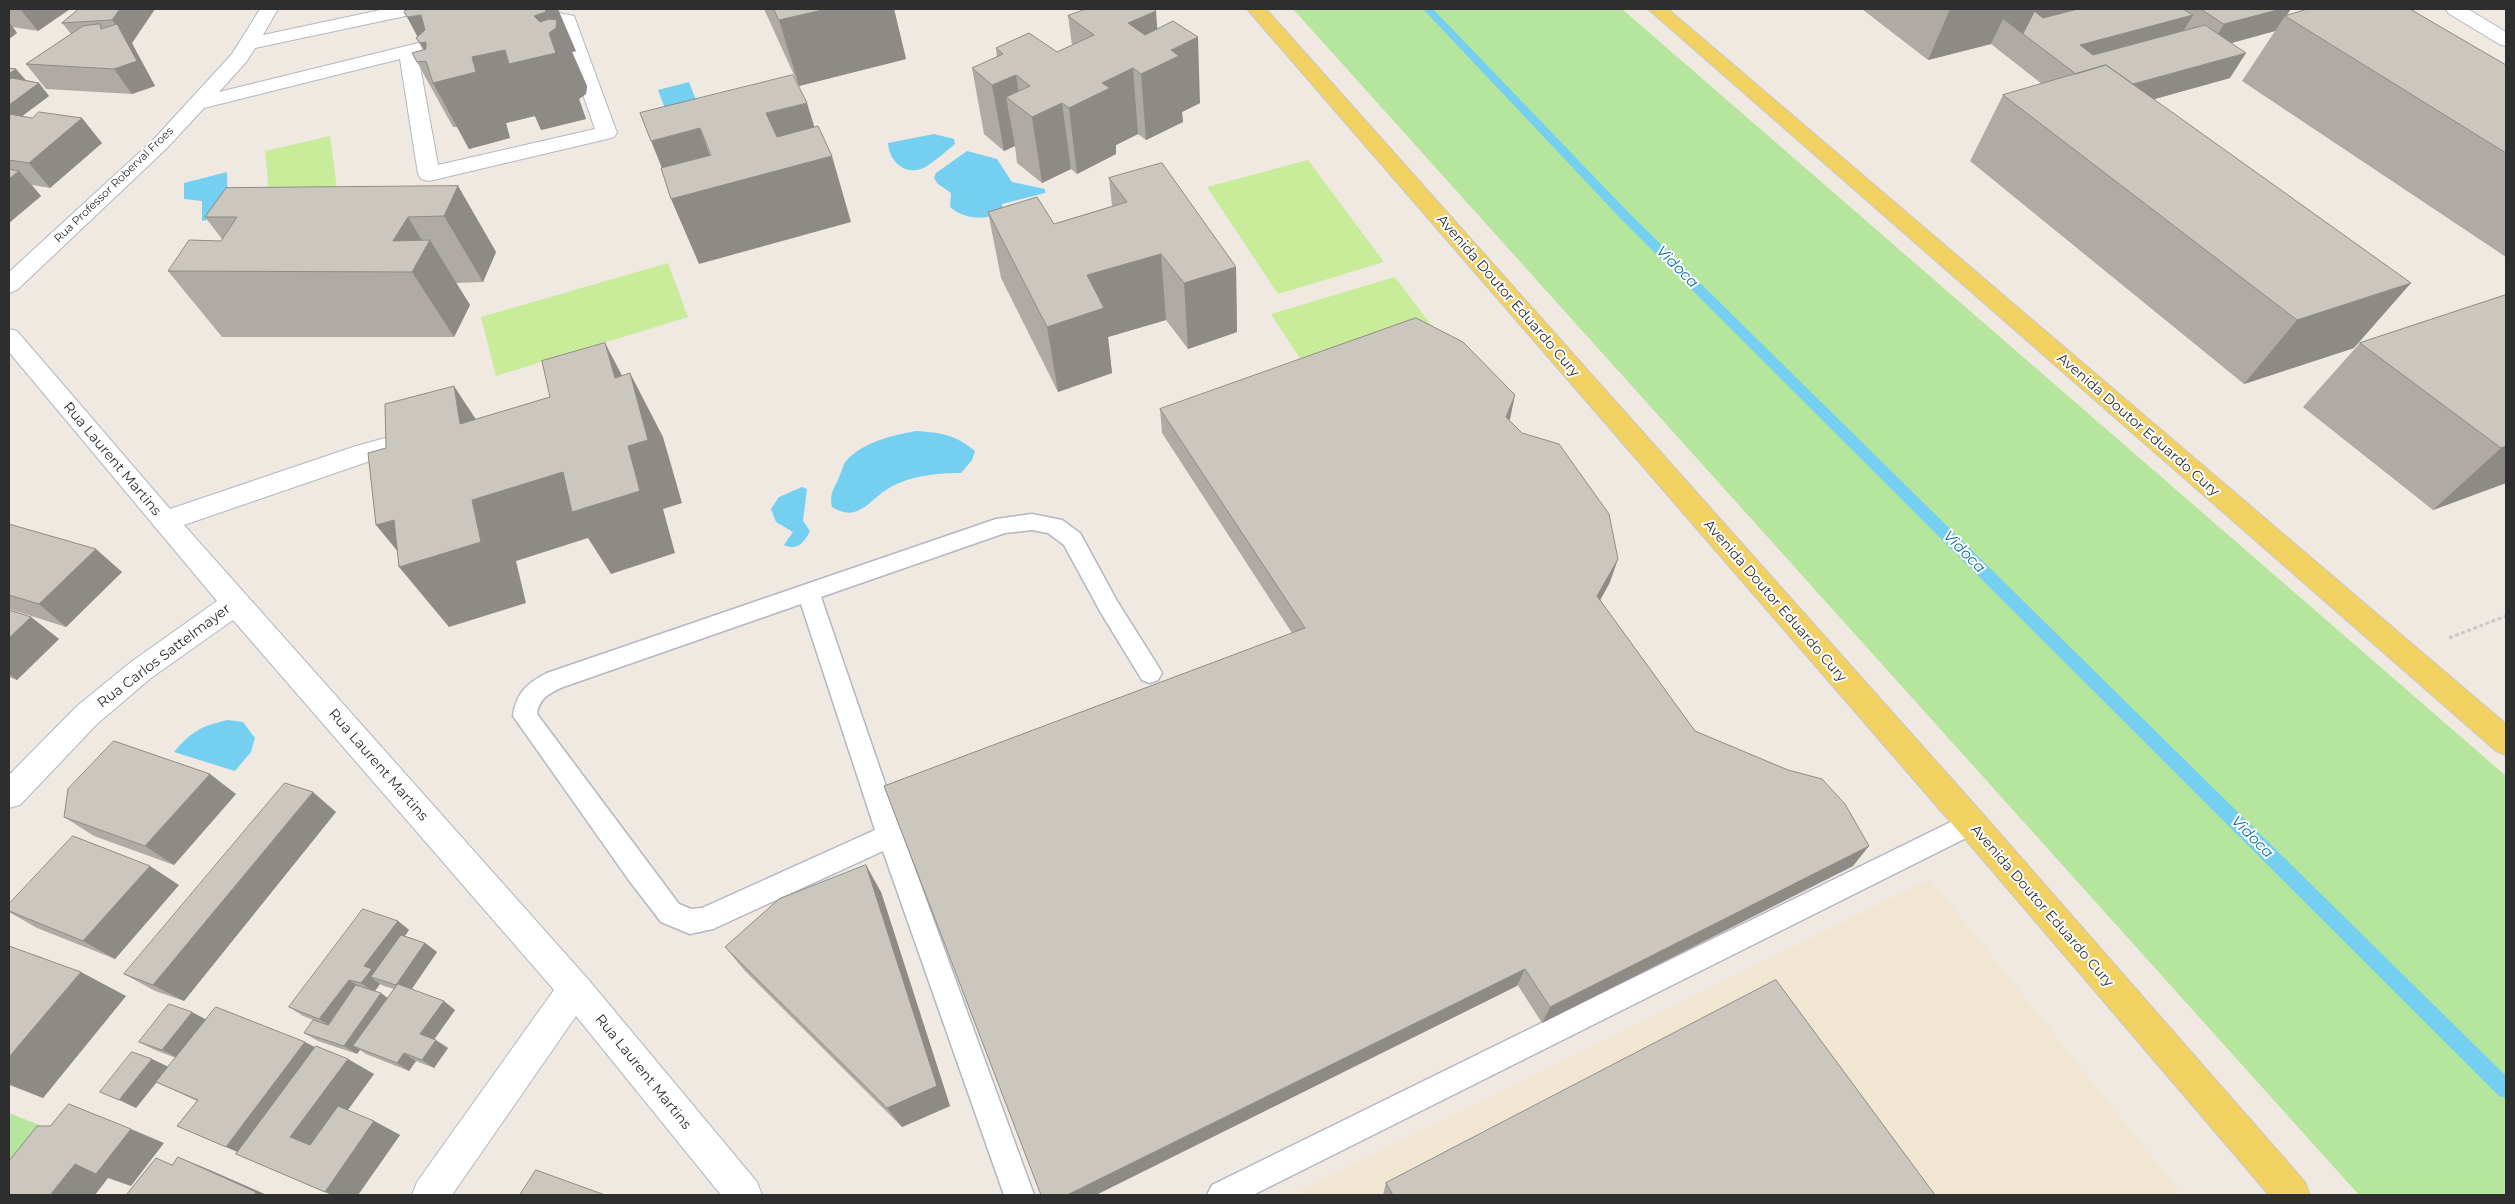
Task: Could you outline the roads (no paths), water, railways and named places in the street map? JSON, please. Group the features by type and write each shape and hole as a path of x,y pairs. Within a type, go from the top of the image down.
{"main road":[{"name":"Avenida Doutor Eduardo Cury","path":"1256,9 1971,823 2292,1195"},
{"name":"Avenida Doutor Eduardo Cury","path":"1657,9 2404,656 2506,742"}],"street":[{"name":"Rua Professor Roberval Froes","path":"9,284 160,144 240,57 269,9"},
{"path":"248,44 410,9"},
{"path":"2455,9 2506,40"},
{"path":"408,52 429,174 606,133 567,20 540,19 502,28"},
{"path":"195,104 474,35"},
{"name":"Rua Laurent Martins","path":"9,337 234,603 575,990 744,1195"},
{"path":"165,521 365,453 440,432"},
{"name":"Rua Carlos Sattelmayer","path":"9,795 87,715 141,670 234,603"},
{"path":"430,1195 575,990"}],"lane":[{"path":"890,836 704,920 690,922 678,918 670,913 637,871 525,716 526,702 537,689 555,680 809,594 1004,525 1032,522 1054,526 1072,539 1109,607 1150,673"},
{"path":"809,594 890,836 1019,1195"},
{"path":"1222,1195 1971,823"}],"water":[{"path":"689,82 698,105 671,124 658,90"},
{"path":"934,134 954,139 955,144 927,166 920,169 907,169 901,167 892,157 888,143"},
{"path":"967,151 997,159 1012,182 1045,189 1045,193 1002,204 1003,211 983,218 962,215 950,207 951,193 938,184 934,178 936,173"},
{"path":"227,172 228,215 202,221 202,201 184,199 184,183"},
{"path":"916,431 941,434 961,441 975,451 972,460 961,473 922,476 894,485 858,511 851,513 832,507 831,498 833,490 845,462 853,454 879,440"},
{"path":"802,487 807,489 803,521 810,531 800,545 789,547 784,545 793,532 776,522 771,509 779,497"},
{"path":"228,720 243,722 255,738 251,752 235,771 174,752 198,730"}],"waterway":[{"name":"Vidoca","path":"1428,9 1626,217 2506,1089"}]}
